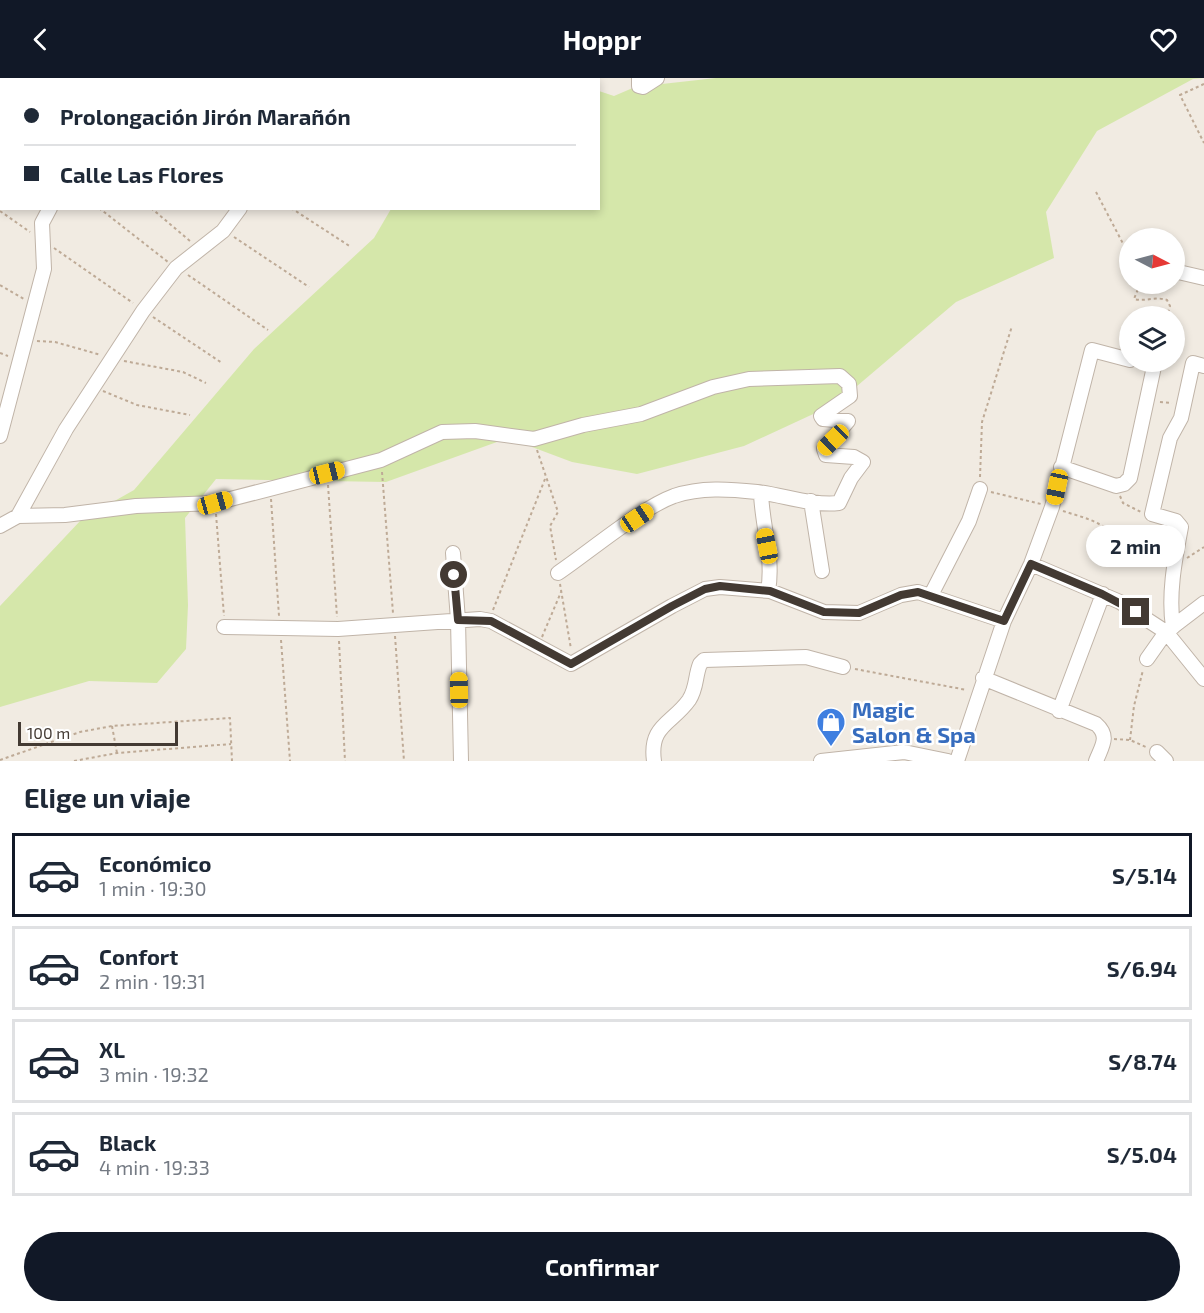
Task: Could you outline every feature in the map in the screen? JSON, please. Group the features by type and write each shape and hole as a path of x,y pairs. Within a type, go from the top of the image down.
{"street":[{"path":"639,78 639,86 643,87 657,78"},
{"path":"0,436 45,258 41,239 42,223 49,210"},
{"path":"18,516 66,429 144,311 176,268 223,231 239,210"},
{"path":"1185,274 1204,278"},
{"path":"957,761 1004,621 1031,564 1052,507 1092,350 1119,357"},
{"path":"1169,629 1174,562 1181,527 1176,521 1152,514 1170,438 1180,418 1198,364"},
{"path":"1061,467 1116,486 1124,484 1130,478 1152,372"},
{"path":"0,526 18,516 65,515 136,506 215,503 381,460 442,432 475,431 534,439 584,425 641,414 713,387 748,379 840,376 849,384 850,396 821,416 824,419 847,419 848,424 824,449 826,455 854,456 863,462 851,478 841,502 836,504 715,489 673,497 558,573"},
{"path":"931,595 969,521 980,489"},
{"path":"761,493 761,513 770,561 768,591"},
{"path":"811,501 822,571"},
{"path":"453,553 458,620 461,761"},
{"path":"1031,564 1102,594 1169,629 1204,679"},
{"path":"224,627 280,630 395,626 458,620 489,621 564,663 574,664 705,589 720,586 785,595 824,612 859,613 901,595 918,592 1004,621"},
{"path":"1059,711 1102,594"},
{"path":"1147,659 1169,629 1204,603"},
{"path":"654,761 655,738 660,728 689,700 696,684 700,664 704,660 806,657 843,667"},
{"path":"983,678 1059,711 1096,724 1103,730 1106,739 1096,761"},
{"path":"820,761 904,752 948,761"}],"path":[{"path":"1204,84 1180,95 1204,143"},
{"path":"1096,192 1119,236"},
{"path":"102,210 176,268 268,330"},
{"path":"153,210 189,239 194,252"},
{"path":"294,210 351,247"},
{"path":"0,211 222,363"},
{"path":"223,231 309,287"},
{"path":"0,285 34,305"},
{"path":"1136,294 1134,299 1142,301 1156,297 1167,300 1170,306"},
{"path":"1012,326 982,422 980,489 1052,507 1098,523 1118,535 1144,557 1174,562 1194,555 1204,547"},
{"path":"95,387 137,405 190,415"},
{"path":"1146,400 1184,405"},
{"path":"534,439 545,479 556,499 558,512 550,526 574,664"},
{"path":"381,460 404,761"},
{"path":"489,621 545,479"},
{"path":"1116,486 1123,502 1134,510 1152,514"},
{"path":"215,503 224,627"},
{"path":"537,647 561,591"},
{"path":"1130,740 1134,706 1147,659"},
{"path":"843,667 979,692"},
{"path":"2,760 80,732 112,726 230,718 232,761"},
{"path":"112,726 117,753"},
{"path":"1106,739 1130,740 1162,757"},
{"path":"75,761 117,753 231,744"}],"green space":[{"path":"716,78 1204,78 1193,79 1097,131 1046,212 1054,258 956,302 837,403 744,446 637,474 572,462 508,438 386,482 216,479 185,518 188,605 186,649 157,683 89,681 0,707 0,606 81,520 134,490 254,349 374,238 390,210 600,210 600,91 614,96 635,87"}],"place":[{"name":"Magic Salon & Spa","path":"831,748"}],"route":[{"path":"454,575 458,620 491,621 564,663 571,664 672,606 705,589 720,586 770,591 824,612 859,613 901,595 918,592 1004,621 1031,564 1120,602 1136,612"}]}
